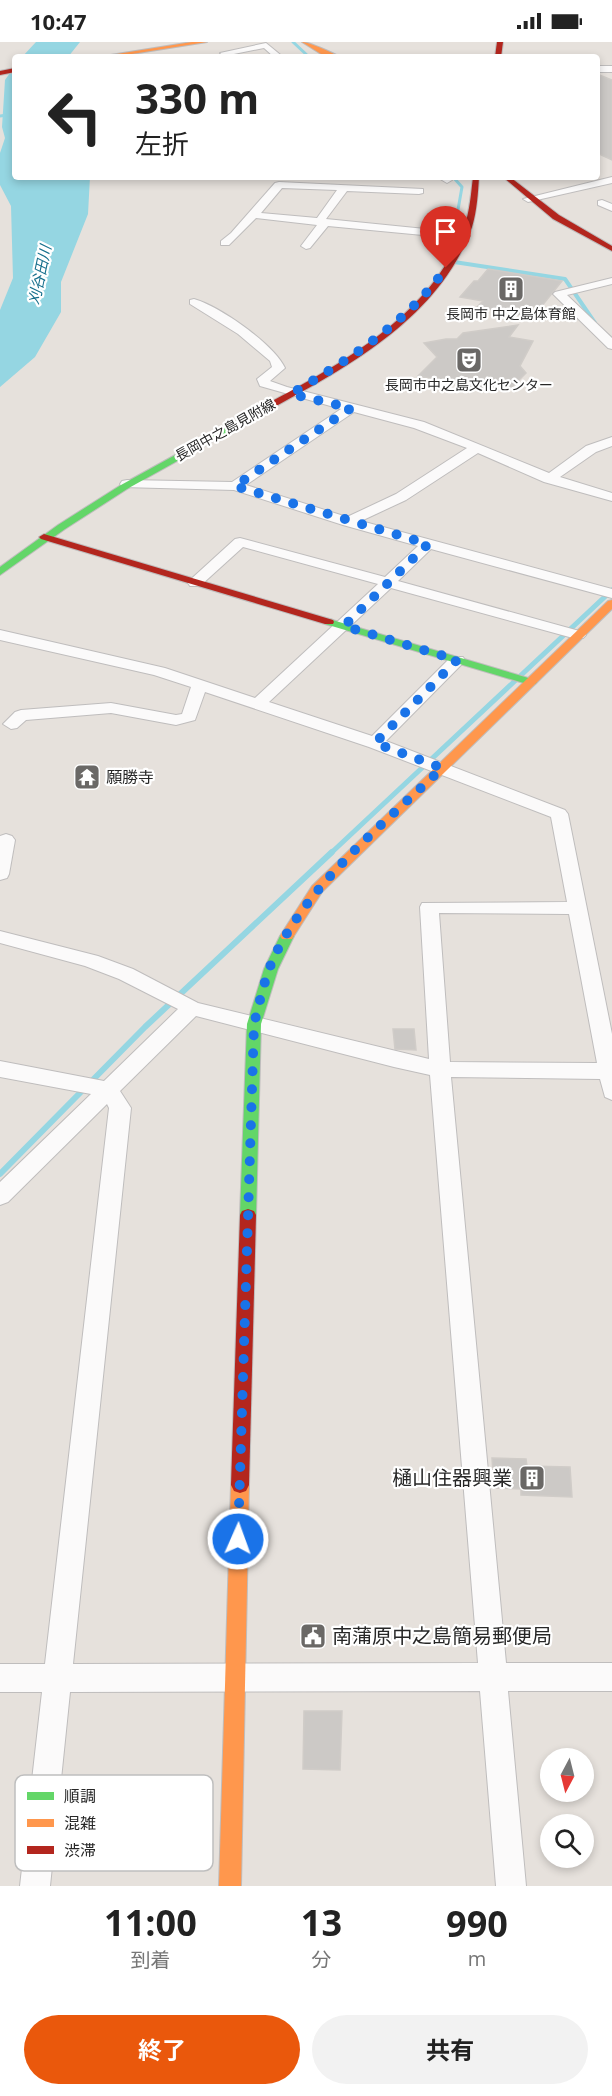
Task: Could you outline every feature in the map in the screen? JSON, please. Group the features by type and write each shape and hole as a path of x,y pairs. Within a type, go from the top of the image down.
{"main road":[{"path":"151,48 176,42"},
{"path":"108,54 204,42"},
{"path":"305,42 327,54"},
{"path":"320,42 326,49 341,54"},
{"name":"長岡中之島見附線","path":"0,572 44,537 127,484 291,394 357,353 406,315 434,285 465,236 475,180"},
{"path":"509,180 528,199 555,218 612,249"},
{"path":"44,537 531,682"},
{"path":"231,1886 234,1679 254,1024 274,956 317,889 612,603"}],"street":[{"path":"225,54 266,45 276,54"},
{"path":"225,243 235,235 279,185 286,180"},
{"path":"528,199 612,180"},
{"path":"279,185 419,191"},
{"path":"306,246 344,188"},
{"path":"612,201 602,203 612,208"},
{"path":"253,215 465,236"},
{"path":"612,281 559,294 612,345"},
{"path":"194,302 265,349 279,364 279,368 261,381 291,394 418,425 549,479 612,497"},
{"path":"235,486 351,408"},
{"path":"549,479 591,449 612,441"},
{"path":"348,522 401,497 475,449"},
{"path":"127,484 235,486 348,522 612,594"},
{"path":"195,583 240,542 578,635"},
{"path":"257,705 344,626 428,544"},
{"path":"0,635 159,671 375,743 559,814 612,1092"},
{"path":"375,743 457,660"},
{"path":"12,724 21,715 111,708 176,720 189,717 199,686"},
{"path":"0,874 6,840"},
{"path":"511,1886 440,1069 429,907 577,908"},
{"path":"0,937 108,967 192,1008 440,1069 609,1071"},
{"path":"0,1196 192,1008"},
{"path":"0,1069 109,1090 120,1108 47,1775"},
{"path":"0,1678 58,1680 612,1677"},
{"path":"34,1886 36,1871"}],"water":[{"path":"36,42 80,42 70,54 25,54"},
{"name":"刈谷田川","path":"12,70 12,180 90,180 88,214 61,282 61,312 35,357 0,387 0,310 13,278 11,206 0,185 0,153 5,138 2,127 5,80"}],"building":[{"path":"600,75 612,80 612,160 600,154"},
{"name":"長岡市 中之島体育館","path":"488,269 562,281 541,307 534,306 526,316 477,307 483,301 460,297"},
{"name":"長岡市中之島文化センター","path":"518,325 509,337 533,341 520,366 526,373 511,388 493,391 418,376 437,357 424,343 457,339 463,333"},
{"path":"393,1029 414,1029 416,1050 395,1049"},
{"name":"樋山住器興業","path":"492,1458 526,1459 527,1466 570,1467 572,1497 521,1495 521,1489 494,1488"},
{"path":"304,1711 342,1711 340,1770 303,1769"}],"waterway":[{"path":"293,42 306,54"},
{"path":"0,116 12,114"},
{"path":"447,246 456,221 462,187 456,180"},
{"path":"447,244 441,260 565,279 595,323"},
{"path":"330,854 612,590"},
{"path":"0,1174 145,1027 332,852"}],"traffic: fast":[{"path":"0,572 93,506 156,468 255,414"},
{"path":"329,622 531,682"},
{"path":"248,1215 254,1024 271,969 287,936"}],"traffic: slow":[{"path":"122,54 204,42"},
{"path":"305,42 326,54"},
{"path":"287,936 317,889 612,603"},
{"path":"230,1886 240,1485"}],"traffic: jam":[{"path":"498,54 500,42"},
{"path":"0,73 12,71"},
{"path":"255,414 349,360 408,315 433,288 454,259 468,227 476,180"},
{"path":"510,180 556,217 612,249"},
{"path":"44,537 329,622"},
{"path":"240,1485 248,1215"}],"place":[{"name":"長岡市 中之島体育館","path":"511,289"},
{"name":"長岡市中之島文化センター","path":"469,360"},
{"name":"願勝寺","path":"87,777"},
{"name":"樋山住器興業","path":"532,1478"},
{"name":"南蒲原中之島簡易郵便局","path":"313,1636"}],"route":[{"path":"238,1539 254,1024 260,999 274,956 317,889 442,768 375,743 457,660 344,626 428,544 348,522 235,486 351,408 291,394 335,368 389,329 419,303 446,268"}]}
